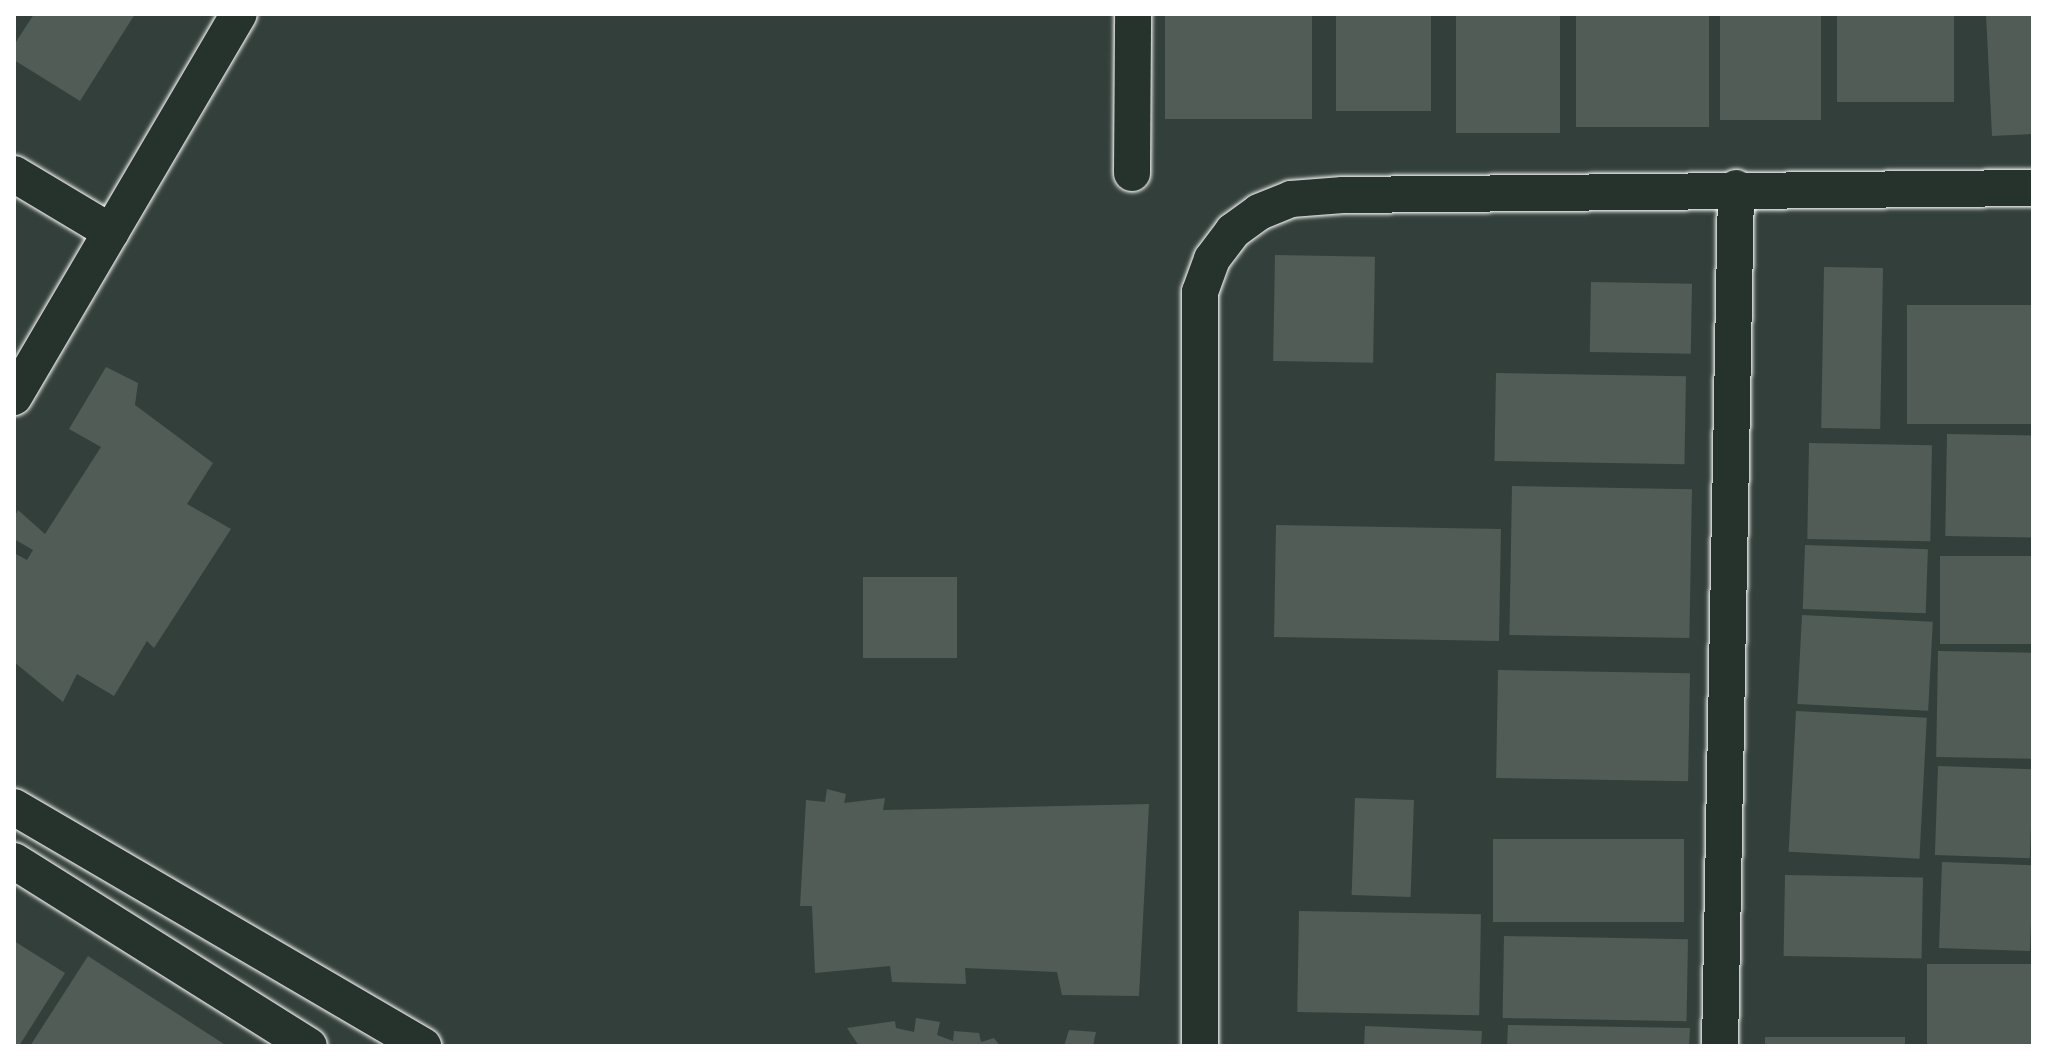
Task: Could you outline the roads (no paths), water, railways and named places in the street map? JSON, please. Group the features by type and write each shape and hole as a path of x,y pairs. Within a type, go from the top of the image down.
{"street":[{"path":"14,397 239,14"},
{"path":"1132,173 1133,14"},
{"path":"14,174 111,232"},
{"path":"1200,1046 1200,292 1212,259 1233,231 1259,212 1291,199 1736,188 2033,188"},
{"path":"1720,1046 1736,188"},
{"path":"14,807 386,1036 423,1046"},
{"path":"14,861 309,1046"}]}
